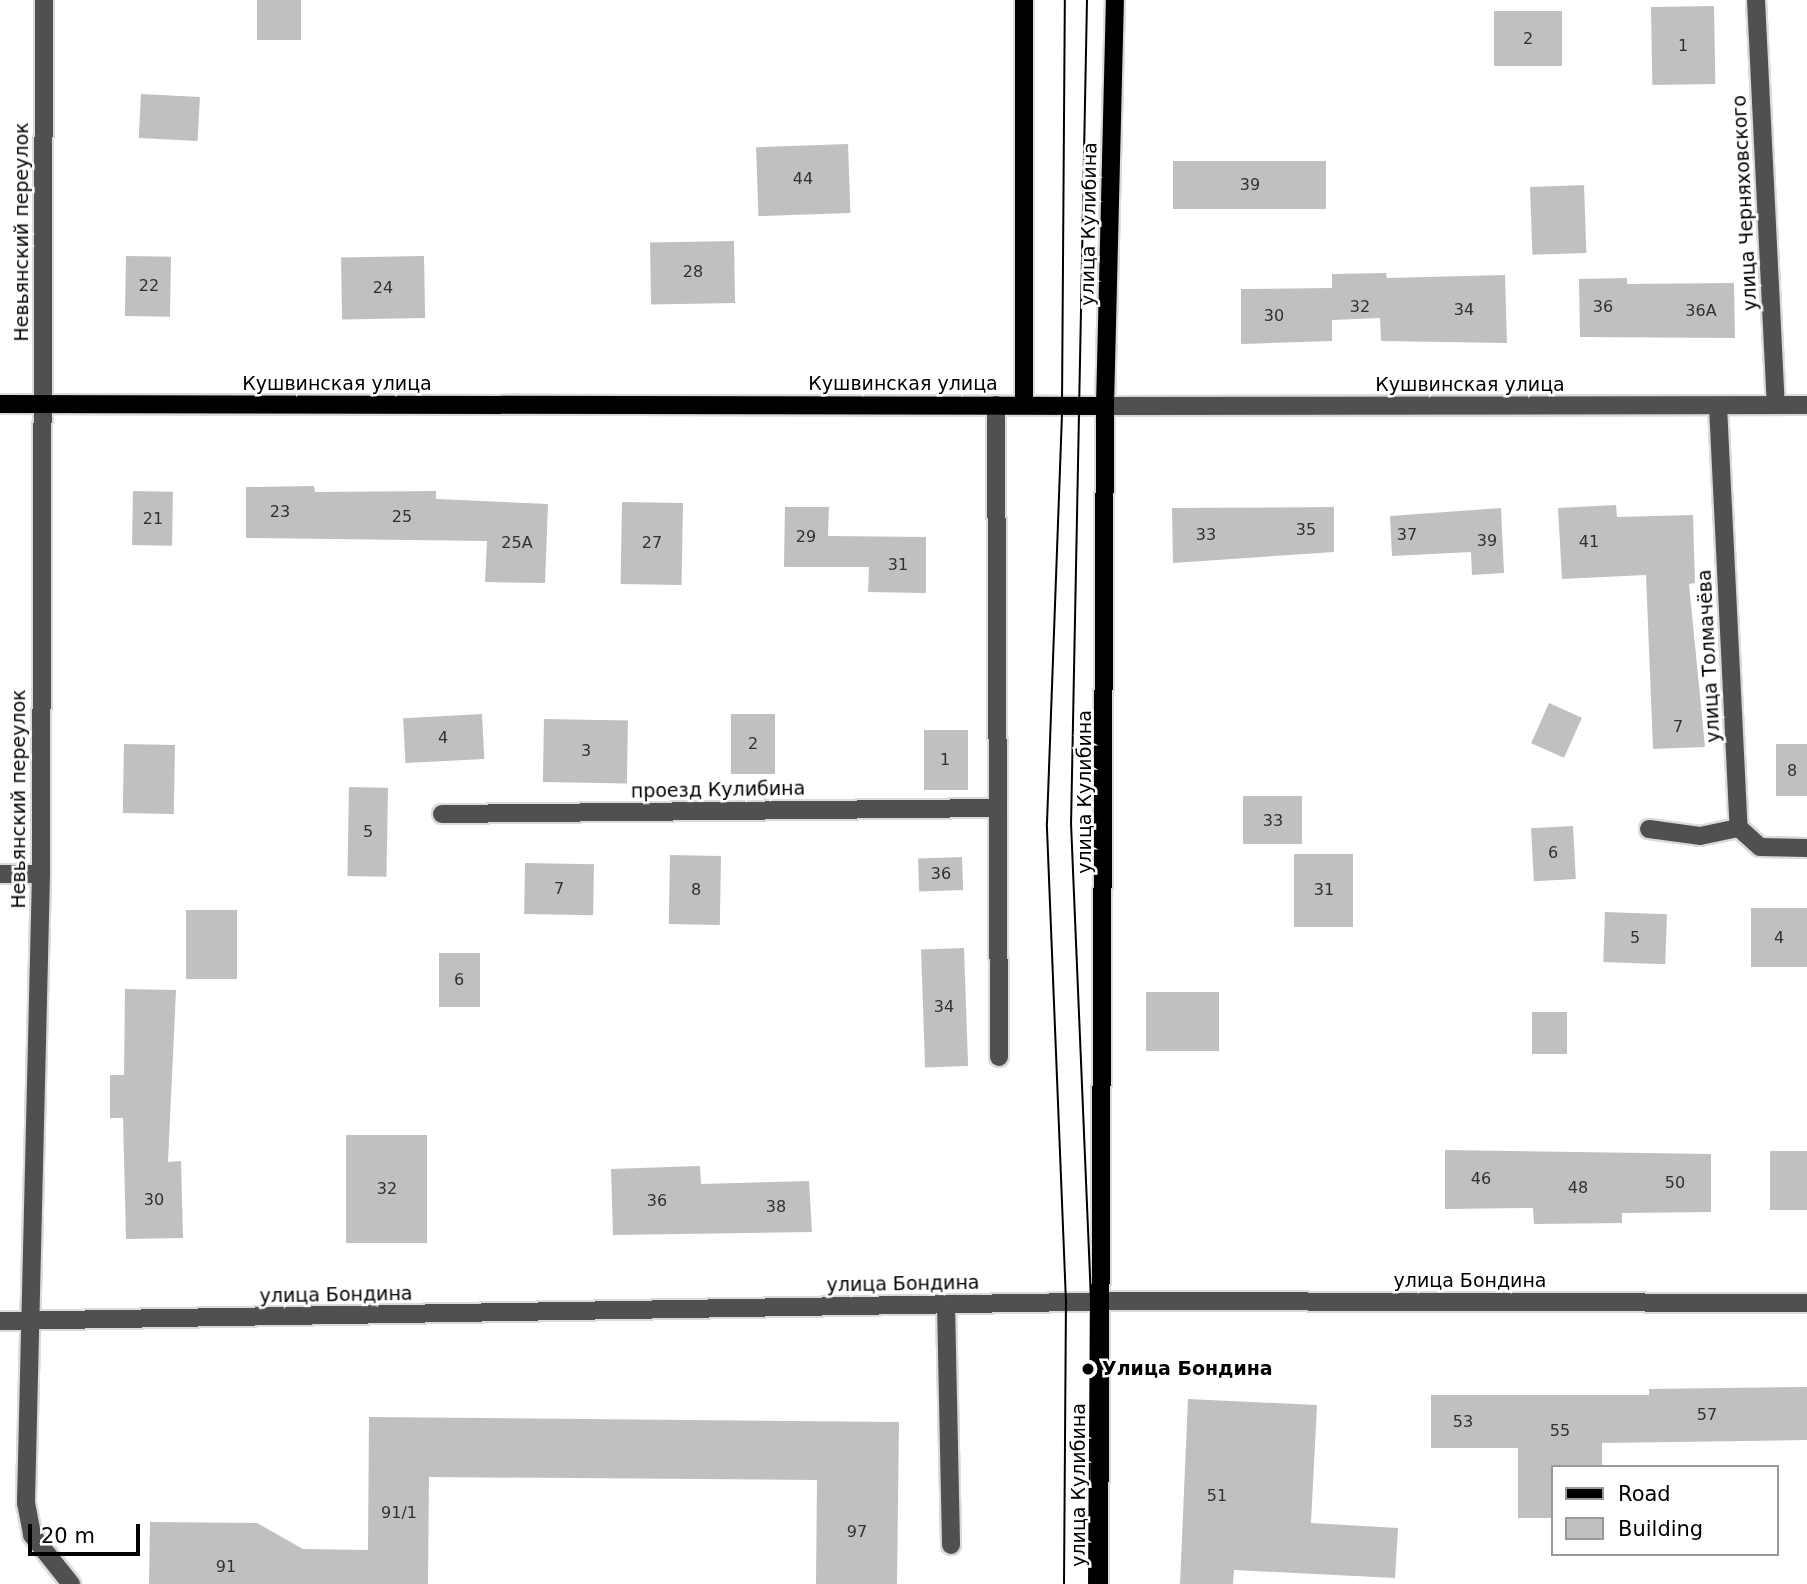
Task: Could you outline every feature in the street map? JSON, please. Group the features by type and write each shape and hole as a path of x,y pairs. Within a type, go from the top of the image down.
{"main road":[{"path":"1024,0 1024,405"},
{"name":"улица Кулибина","path":"1099,1584 1105,406 1115,0"},
{"name":"Кушвинская улица","path":"0,404 1105,406"}],"street":[{"name":"Невьянский переулок","path":"44,0 41,874 28,1321 27,1519 71,1584"},
{"name":"улица Черняховского","path":"1756,0 1776,405"},
{"path":"996,405 993,808 999,1057"},
{"name":"Кушвинская улица","path":"1105,406 1807,405"},
{"name":"улица Толмачёва","path":"1718,406 1739,828"},
{"name":"проезд Кулибина","path":"442,814 993,808"},
{"path":"1649,829 1700,836 1739,828 1760,848 1807,848"},
{"path":"0,874 41,874"},
{"name":"улица Бондина","path":"0,1321 1100,1301 1807,1303"},
{"path":"946,1304 951,1545"}],"building":[{"path":"257,0 301,0 301,40 257,40"},
{"path":"1714,6 1715,84 1652,85 1651,7"},
{"path":"1494,11 1562,11 1562,66 1494,66"},
{"path":"141,94 200,97 198,141 139,138"},
{"path":"848,144 850,213 758,216 756,147"},
{"path":"1173,161 1326,161 1326,209 1173,209"},
{"path":"1584,185 1586,253 1532,255 1530,187"},
{"path":"734,241 735,303 651,304 650,242"},
{"path":"126,256 171,257 170,317 125,316"},
{"path":"424,256 425,318 342,319 341,257"},
{"path":"1386,273 1387,278 1505,275 1507,343 1381,341 1380,318 1332,320 1332,341 1241,344 1241,289 1332,288 1332,274"},
{"path":"1627,278 1627,284 1734,283 1735,338 1580,337 1579,279"},
{"path":"314,486 315,492 436,491 436,499 548,504 545,583 485,582 487,541 246,538 246,487"},
{"path":"133,491 173,492 172,546 132,545"},
{"path":"622,502 683,503 682,585 621,584"},
{"path":"1616,505 1617,517 1693,515 1695,583 1689,584 1705,747 1653,749 1646,575 1562,579 1558,508"},
{"path":"785,507 829,507 828,536 926,537 926,593 868,592 869,567 784,567"},
{"path":"1334,507 1334,552 1173,563 1172,508"},
{"path":"1501,508 1504,573 1472,575 1471,552 1392,556 1390,516"},
{"path":"1549,703 1582,718 1564,758 1531,743"},
{"path":"482,714 484,759 405,763 403,718"},
{"path":"731,714 775,714 775,774 731,774"},
{"path":"544,719 628,720 627,783 543,782"},
{"path":"924,730 968,730 968,790 924,790"},
{"path":"124,744 175,745 174,814 123,813"},
{"path":"1776,744 1807,744 1807,796 1776,796"},
{"path":"349,787 388,788 386,877 347,876"},
{"path":"1243,796 1302,796 1302,844 1243,844"},
{"path":"1573,826 1576,879 1534,881 1531,828"},
{"path":"1294,854 1353,854 1353,927 1294,927"},
{"path":"670,855 721,856 720,925 669,924"},
{"path":"962,857 963,890 919,892 918,859"},
{"path":"525,863 594,864 593,915 524,914"},
{"path":"1751,908 1807,908 1807,967 1751,967"},
{"path":"186,910 237,910 237,979 186,979"},
{"path":"1605,912 1667,914 1665,964 1603,962"},
{"path":"964,948 968,1066 925,1067 921,950"},
{"path":"439,953 480,953 480,1007 439,1007"},
{"path":"125,989 176,990 168,1162 181,1161 183,1238 126,1239 123,1118 110,1118 110,1075 124,1075"},
{"path":"1146,992 1219,992 1219,1051 1146,1051"},
{"path":"1532,1012 1567,1012 1567,1054 1532,1054"},
{"path":"346,1135 427,1135 427,1243 346,1243"},
{"path":"1445,1150 1711,1154 1711,1212 1622,1213 1622,1223 1534,1224 1533,1208 1445,1209"},
{"path":"1770,1151 1807,1151 1807,1210 1770,1210"},
{"path":"700,1166 701,1184 809,1181 812,1232 613,1235 611,1169"},
{"path":"1807,1387 1807,1440 1602,1443 1602,1465 1552,1465 1552,1518 1518,1518 1518,1448 1431,1448 1431,1395 1649,1395 1649,1389"},
{"path":"1188,1399 1317,1405 1311,1523 1398,1528 1395,1578 1234,1570 1233,1584 1180,1584"},
{"path":"369,1417 899,1422 897,1584 816,1584 817,1480 429,1477 428,1584 149,1584 150,1522 257,1523 303,1549 368,1550"}],"tram line":[{"path":"1064,1584 1066,1302 1047,823 1062,406 1065,0"},
{"path":"1087,0 1071,823 1091,1302 1089,1584"}],"place":[{"name":"Улица Бондина","path":"1088,1369"}]}
